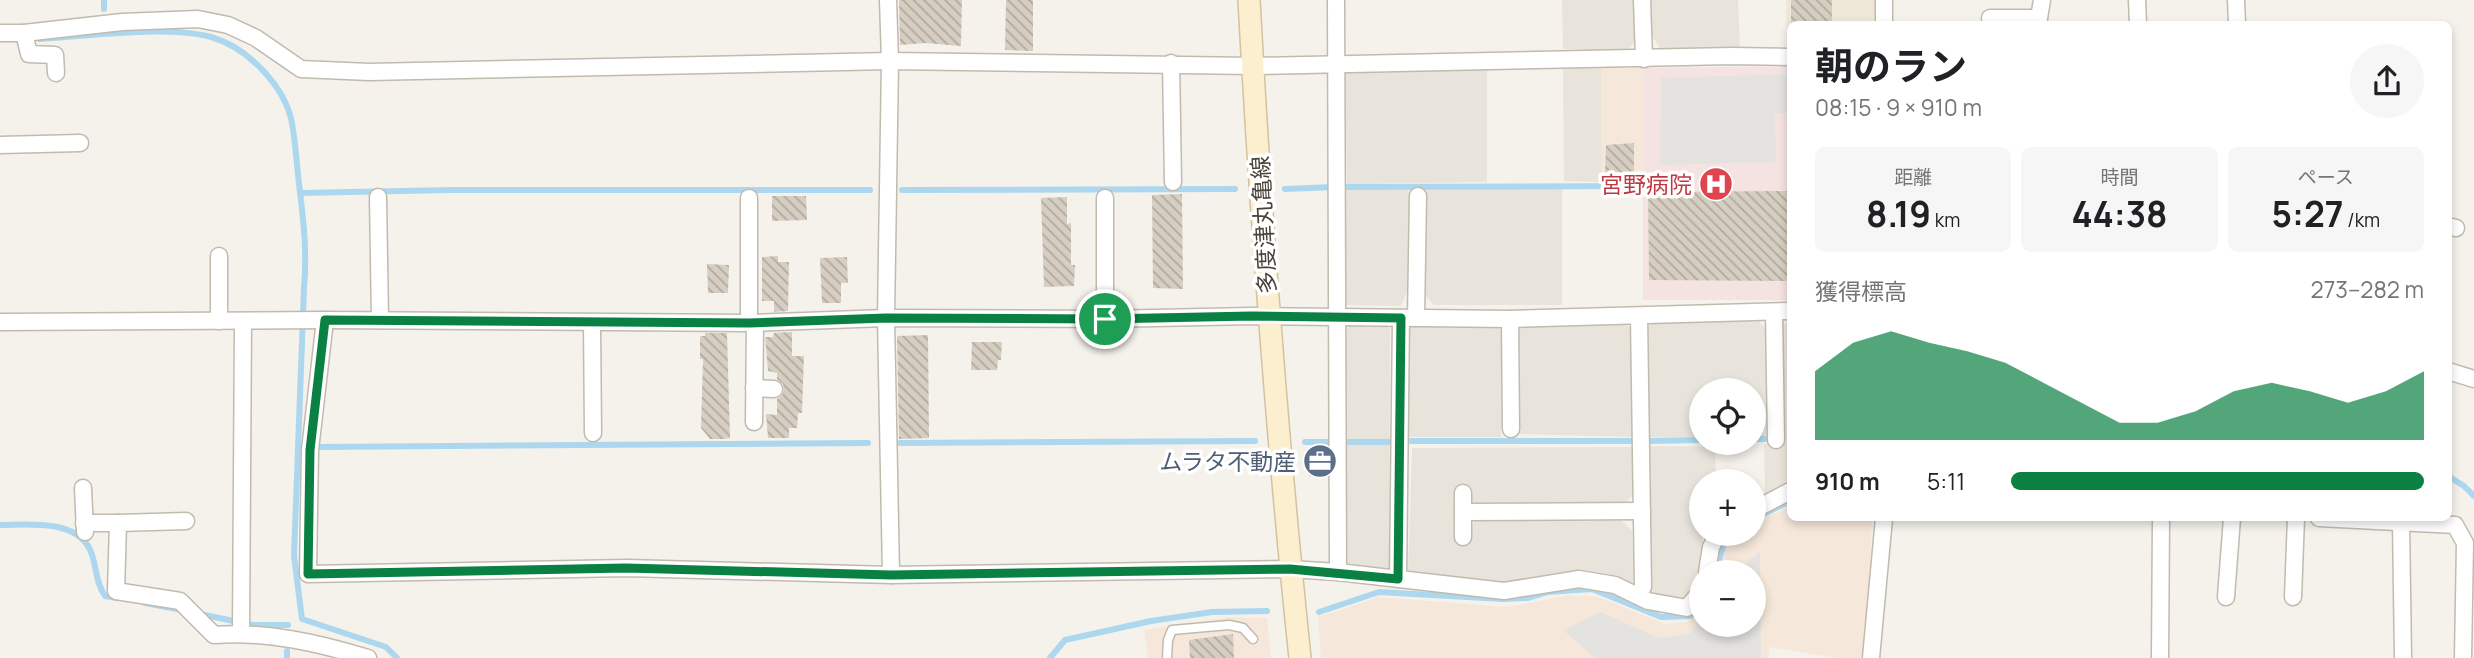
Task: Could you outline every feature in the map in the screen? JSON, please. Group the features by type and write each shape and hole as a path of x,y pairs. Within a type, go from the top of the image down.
{"main road":[{"name":"多度津丸亀線","path":"1249,0 1268,316 1300,658"}],"street":[{"path":"888,0 890,61 886,318 891,575"},
{"path":"1336,0 1338,572"},
{"path":"1642,0 1644,59"},
{"path":"1884,0 1884,21"},
{"path":"1990,18 2039,21 2042,0"},
{"path":"2137,0 2138,21"},
{"path":"2236,0 2237,21"},
{"path":"0,33 24,33 122,22 198,19 228,25 256,38 301,69 369,72 890,61 1254,66 1787,57"},
{"path":"24,33 29,54 55,55 56,73"},
{"path":"1171,64 1173,182"},
{"path":"0,145 80,143"},
{"path":"1398,579 1408,318 1418,196"},
{"path":"378,197 380,320"},
{"path":"749,198 754,422"},
{"path":"1105,198 1105,319"},
{"path":"219,256 219,321"},
{"path":"0,323 321,320 752,323 886,318 1105,319 1268,316 1510,319 1782,312 1776,440"},
{"path":"1639,316 1643,587"},
{"path":"1510,319 1511,429"},
{"path":"321,320 310,450 308,574 626,568 891,575 1290,569 1504,591 1578,579 1615,585 1648,601 1689,607"},
{"path":"241,633 243,321"},
{"path":"592,323 593,432"},
{"path":"2452,372 2474,379"},
{"path":"754,388 774,389"},
{"path":"83,488 84,527 186,521"},
{"path":"1463,493 1463,537"},
{"path":"1766,504 1787,493"},
{"path":"1463,512 1642,511"},
{"path":"1871,658 1884,521"},
{"path":"2160,658 2161,521"},
{"path":"2226,597 2232,521"},
{"path":"2293,597 2296,521"},
{"path":"2380,521 2455,525 2469,543 2463,658"},
{"path":"2401,522 2403,658"},
{"path":"118,523 116,591 180,601 214,635 241,633 287,638 368,658"}],"lane":[{"path":"1167,658 1168,640 1172,630 1229,625 1243,628 1253,639"}],"shaded area":[{"path":"1562,0 1635,0 1636,40 1627,51 1563,49"},
{"path":"1651,0 1738,0 1740,49 1661,50 1651,34"},
{"path":"1786,0 1879,0 1879,21 1787,21 1787,48"},
{"path":"1487,66 1487,182 1347,184 1345,70"},
{"name":"宮野病院","path":"1787,66 1787,300 1643,300 1643,68"},
{"path":"1563,67 1601,68 1602,182 1564,181"},
{"path":"1601,68 1643,68 1643,181 1602,182"},
{"path":"1787,74 1787,113 1775,114 1776,162 1660,165 1661,78"},
{"path":"1562,188 1562,305 1434,305 1424,294 1426,190"},
{"path":"1346,190 1409,190 1409,287 1401,306 1344,305"},
{"path":"1756,318 1766,329 1766,378 1689,378 1689,437 1650,437 1646,330 1653,322"},
{"path":"1382,322 1390,329 1389,571 1343,562 1345,324"},
{"path":"1787,322 1787,481 1766,493 1766,444 1784,443 1782,328"},
{"path":"1412,323 1493,324 1501,330 1501,437 1406,437 1408,330"},
{"path":"1524,323 1624,323 1634,331 1635,437 1519,434 1519,329"},
{"path":"1650,446 1689,447 1689,455 1715,455 1716,469 1689,469 1689,546 1702,546 1701,560 1689,560 1689,599 1682,603 1651,594"},
{"path":"1633,447 1635,493 1621,507 1471,509 1470,489 1458,490 1458,540 1470,541 1470,530 1475,521 1621,520 1632,531 1634,587 1501,586 1408,573 1412,448"},
{"path":"1787,508 1787,521 1872,521 1866,658 1836,658 1770,647 1768,658 1321,658 1318,616 1378,597 1507,607 1570,595 1599,597 1665,624 1689,621 1689,637 1766,637 1766,560 1724,560 1727,546 1766,546 1766,518"},
{"path":"1760,552 1760,560 1750,560"},
{"path":"1601,612 1659,638 1689,634 1689,637 1761,637 1761,658 1595,658 1563,630"},
{"path":"1228,617 1267,618 1271,658 1148,658 1144,630"}],"building":[{"path":"899,0 962,0 961,46 925,43 900,45"},
{"path":"1006,0 1033,0 1033,51 1005,50"},
{"path":"1791,0 1832,0 1832,21 1791,21"},
{"path":"1634,143 1634,172 1605,173 1606,145"},
{"path":"1787,191 1787,281 1649,280 1648,192"},
{"path":"1182,194 1183,289 1153,288 1152,195"},
{"path":"772,196 806,196 807,220 772,221"},
{"path":"1067,197 1067,224 1071,223 1071,265 1075,265 1074,286 1044,287 1041,198"},
{"path":"778,256 778,262 789,262 788,311 774,312 774,301 762,301 762,257"},
{"path":"847,257 848,283 841,283 841,303 822,303 820,258"},
{"path":"707,264 729,265 728,293 708,293"},
{"path":"792,332 792,356 804,356 802,413 798,413 797,428 789,428 789,438 768,438 766,414 777,415 777,399 784,389 777,379 777,373 768,371 765,337 773,337 774,333"},
{"path":"705,333 727,333 730,438 710,439 701,428 703,359 700,359 700,336 705,336"},
{"path":"928,335 929,438 899,439 897,336"},
{"path":"972,342 1002,342 1001,360 998,360 997,370 971,370"},
{"name":"ムラタ不動産","path":"1309,448 1327,448 1327,474 1309,476"},
{"path":"1233,634 1234,658 1190,658 1189,640"}],"waterway":[{"path":"104,0 104,9"},
{"path":"40,39 150,32 211,37 238,49 251,59 273,82 281,95 292,123 305,252 294,556 302,619 386,647 397,658"},
{"path":"1344,187 1642,186"},
{"path":"1285,189 1334,187"},
{"path":"902,190 1235,189"},
{"path":"300,193 452,190 870,190"},
{"path":"1648,441 1689,440"},
{"path":"900,443 1255,441"},
{"path":"1411,441 1634,441"},
{"path":"1305,442 1335,442"},
{"path":"1346,442 1391,442"},
{"path":"319,447 868,443"},
{"path":"2452,478 2474,496"},
{"path":"1766,513 1787,502"},
{"path":"0,525 53,526 77,535 86,543 92,555 98,581 105,596 117,598"},
{"path":"1719,560 1723,546"},
{"path":"1319,612 1379,592 1502,599 1592,589 1661,617 1689,616"},
{"path":"145,603 182,610"},
{"path":"1050,658 1065,640 1151,621 1212,612 1267,611"},
{"path":"200,614 253,625 288,625"},
{"path":"287,651 287,658"}],"place":[{"name":"宮野病院","path":"1716,184"},
{"name":"ムラタ不動産","path":"1320,461"}],"route":[{"path":"1252,316 1401,318 1398,579 1290,569 891,575 626,568 308,574 310,450 325,320 749,323 886,318 1105,319 1252,316"}]}
